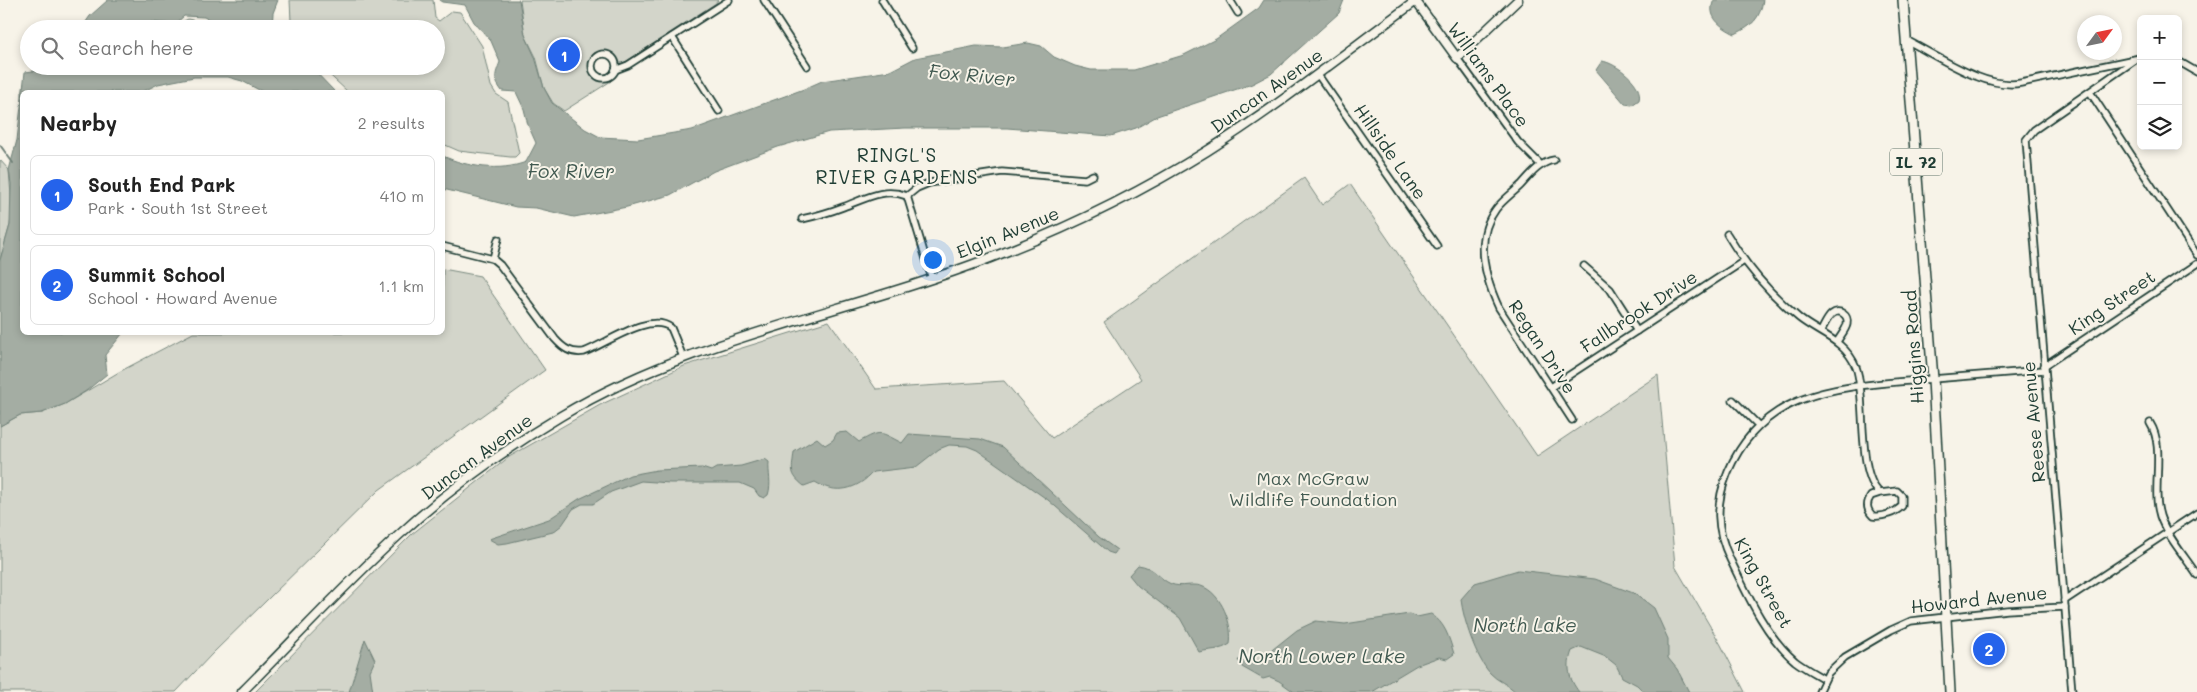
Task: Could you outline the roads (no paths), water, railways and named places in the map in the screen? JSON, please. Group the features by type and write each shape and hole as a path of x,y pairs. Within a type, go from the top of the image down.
{"main road":[{"name":"Higgins Road","path":"1903,0 1933,379 1950,692"}],"street":[{"path":"764,0 807,66"},
{"path":"882,0 912,48"},
{"path":"1230,0 1238,12"},
{"name":"Williams Place","path":"1415,0 1518,142 1541,165"},
{"name":"Duncan Avenue","path":"1129,196 1210,149 1318,75 1415,0"},
{"path":"1457,58 1518,0"},
{"path":"614,70 615,62 607,54 597,56 592,62 592,69 600,77 607,77 614,70 628,65 727,1"},
{"path":"672,37 719,111"},
{"path":"1906,40 1980,78 2002,85 2017,84 2137,58"},
{"path":"2137,59 2090,92 2197,255"},
{"path":"2182,64 2197,72"},
{"name":"Hillside Lane","path":"1318,75 1437,246"},
{"name":"Reese Avenue","path":"2072,692 2026,140 2029,134 2090,92"},
{"path":"1541,165 1554,160"},
{"name":"Regan Drive","path":"1541,165 1501,204 1487,225 1483,250 1491,288 1500,311 1572,420"},
{"path":"907,196 926,184 994,173 1010,172 1085,179 1093,175"},
{"path":"802,219 836,209 878,193 895,193 907,196"},
{"path":"907,196 932,279"},
{"name":"Elgin Avenue","path":"781,326 932,279 1024,244 1129,196"},
{"path":"1727,234 1744,261 1796,315 1837,342 1847,351 1854,364 1860,385 1868,466 1872,482 1880,492"},
{"path":"493,259 498,239"},
{"path":"445,247 493,259 500,265 555,339 566,349 576,353 584,352 637,327 657,323 671,328 683,357"},
{"name":"Fallbrook Drive","path":"1551,387 1744,261"},
{"name":"King Street","path":"1824,679 1798,664 1779,643 1754,605 1721,537 1718,510 1724,484 1740,450 1759,426 1777,412 1802,398 1820,392 1860,385 2044,368 2197,264"},
{"path":"1584,266 1607,287 1637,331"},
{"path":"1821,331 1832,314 1836,312 1843,314 1847,318 1847,323 1837,342"},
{"name":"Duncan Avenue","path":"242,692 399,534 506,450 563,414 615,387 683,357 781,326"},
{"path":"1733,400 1759,426"},
{"path":"2150,424 2156,436 2158,510 2168,532 2197,575"},
{"path":"1897,491 1902,496 1902,506 1883,516 1873,516 1867,504 1871,496 1880,492 1897,491"},
{"name":"Howard Avenue","path":"1824,679 1844,657 1899,625 1920,618 2065,604 2197,513"},
{"path":"1819,692 1824,679"}],"water":[{"path":"108,0 278,0 273,20 210,20 204,17 184,16 180,20 87,20"},
{"name":"Fox River","path":"439,0 519,0 525,35 535,57 544,88 552,103 585,129 600,137 638,139 692,130 822,81 890,71 915,58 976,46 1003,47 1028,43 1041,46 1054,57 1075,66 1091,70 1134,70 1184,55 1216,39 1259,8 1264,0 1344,0 1339,13 1271,74 1252,84 1157,116 1136,128 1111,136 1007,128 905,128 829,132 778,147 714,171 670,195 627,207 574,217 536,208 516,207 445,189 445,157 462,163 484,167 505,167 526,162 536,143 516,92 502,91 497,83 496,74 500,62 491,41 474,22 465,5"},
{"path":"1714,0 1763,0 1760,12 1754,21 1735,34 1716,21 1712,12"},
{"path":"1602,61 1628,75 1637,87 1639,100 1632,105 1625,104 1596,70"},
{"path":"25,75 319,75 333,90 259,90 242,81 228,77 194,77 158,84 146,90 23,90"},
{"path":"20,114 20,335 121,335 105,355 107,374 86,391 65,404 42,413 20,415 0,426 0,260 10,225 11,184 9,170 17,140"},
{"path":"847,432 859,442 872,435 885,434 902,443 909,434 980,439 1003,447 1099,537 1117,550 1114,554 1108,552 1048,500 977,450 967,446 949,445 939,449 916,467 873,472 860,483 846,489 831,488 815,482 804,486 799,482 793,471 794,452 817,438 825,445 833,440 837,433"},
{"path":"765,459 769,462 770,482 768,495 764,498 759,496 754,489 740,483 641,481 611,492 593,504 582,504 573,509 562,525 553,532 498,544 489,539 549,519 579,499 630,475 657,470 702,468 711,471 716,468 741,466"},
{"name":"North Lower Lake","path":"1138,565 1149,568 1171,584 1178,586 1201,586 1215,595 1228,619 1230,644 1219,649 1199,652 1180,618 1138,586 1129,575"},
{"name":"North Lake","path":"1518,570 1595,579 1636,594 1654,608 1668,639 1668,658 1677,669 1689,692 1644,692 1637,685 1622,677 1616,665 1606,657 1581,647 1572,651 1569,662 1571,678 1579,692 1516,692 1496,678 1485,666 1475,648 1467,627 1461,599 1475,583"},
{"name":"North Lower Lake","path":"1409,614 1417,617 1431,614 1436,618 1446,631 1454,654 1447,659 1439,657 1417,665 1372,692 1294,692 1279,681 1270,677 1263,679 1242,667 1238,660 1258,661 1297,630 1316,621 1345,624"},
{"path":"365,639 375,660 370,671 373,692 349,692"}],"waterway":[{"path":"0,145 13,163"}],"place":[{"name":"South End Park","path":"564,55"},
{"name":"Summit School","path":"1989,649"}],"district":[{"name":"RINGL'S RIVER GARDENS","path":"897,166"}],"park label":[{"name":"Max McGraw Wildlife Foundation","path":"1313,489"}]}
